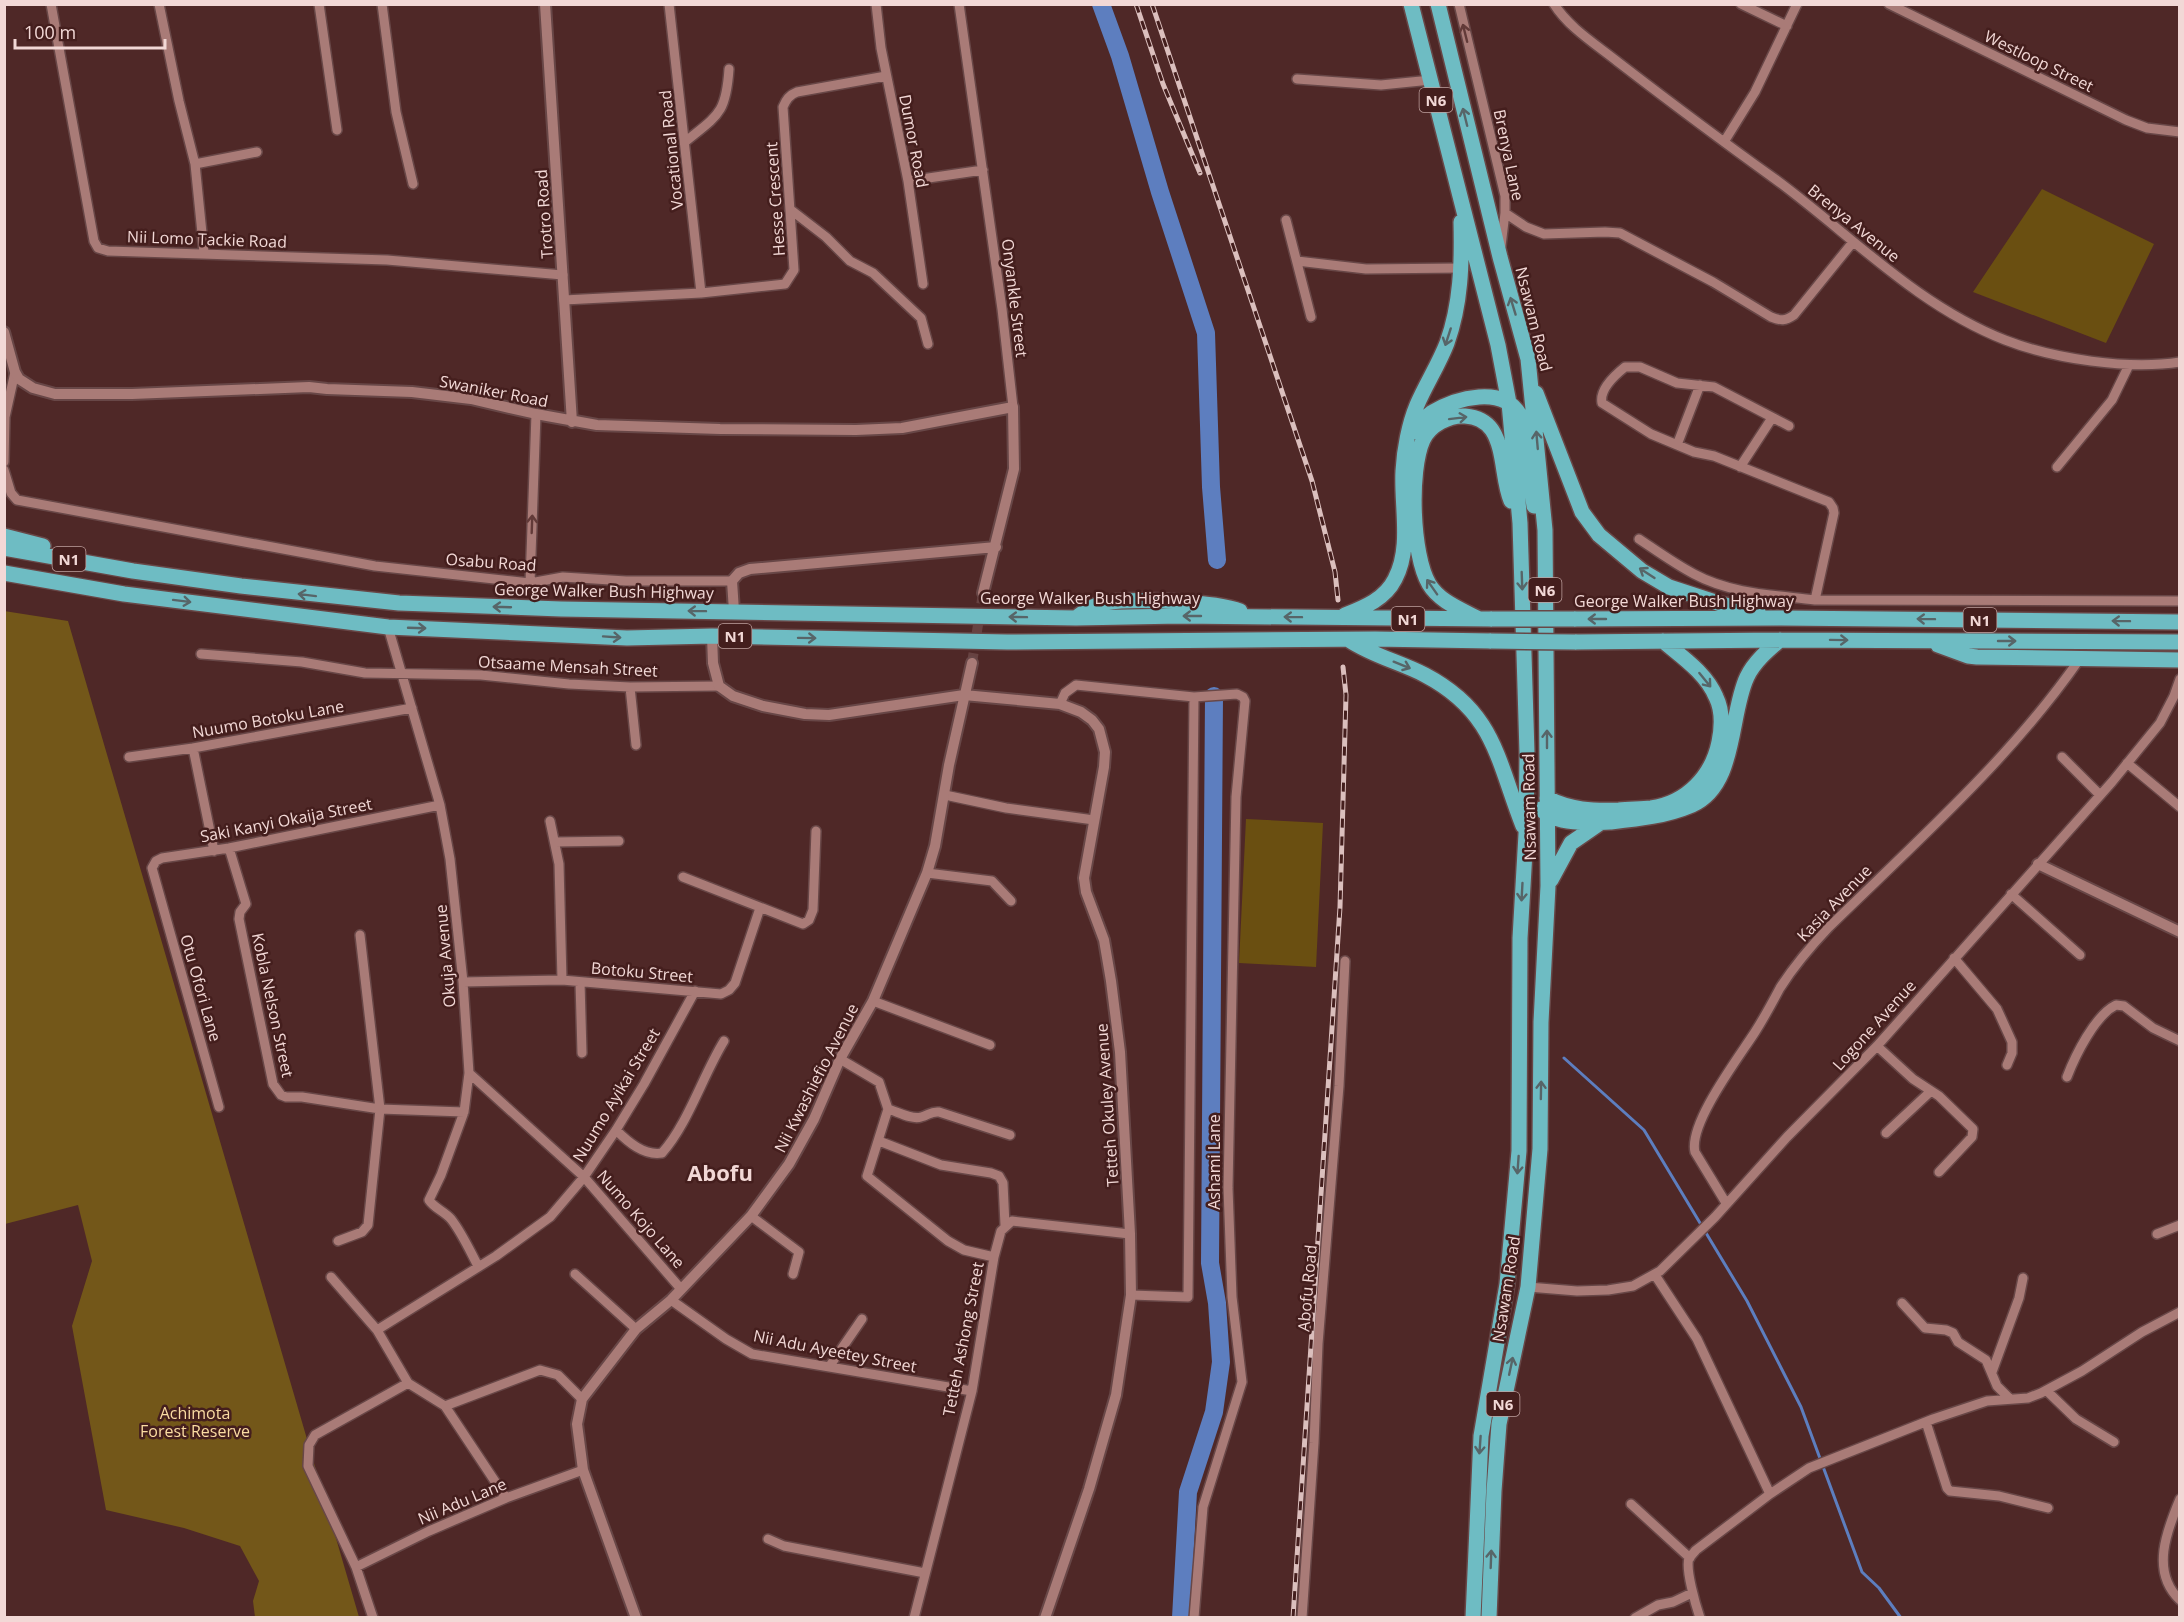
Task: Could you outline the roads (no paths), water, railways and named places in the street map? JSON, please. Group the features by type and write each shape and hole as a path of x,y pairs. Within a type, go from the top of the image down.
{"highway":[{"name":"Nsawam Road","path":"1411,4 1492,315 1509,403 1520,523 1527,791 1520,938 1519,1151 1515,1216 1507,1284 1481,1436 1473,1617"},
{"name":"Nsawam Road","path":"1438,4 1500,257 1524,341 1532,384 1545,530 1548,886 1541,1022 1540,1149 1528,1287 1499,1424 1489,1617"},
{"path":"1336,618 1366,607 1384,595 1395,579 1404,549 1403,471 1409,436 1416,406 1447,342 1459,295 1460,196"},
{"path":"1532,384 1544,408 1563,466 1582,512 1599,535 1642,571 1670,587 1721,604 1781,618"},
{"path":"1409,436 1429,414 1458,402 1489,397 1509,403 1517,409 1521,417 1533,500 1545,530"},
{"path":"1486,619 1441,598 1429,585 1423,570 1417,546 1415,497 1419,456 1424,440 1431,429 1445,420 1459,416 1476,417 1485,422 1492,431 1498,446 1509,495 1520,523"},
{"path":"4,536 133,571"},
{"name":"George Walker Bush Highway","path":"4,548 133,571 318,596 399,603 518,608 1076,618 1089,607 1106,602 1149,601 1223,606 1237,609 1250,616 1336,618 1781,618 2180,622"},
{"name":"N1","path":"4,573 124,594 388,627 627,638 712,636 1006,642 1349,640 2180,642"},
{"path":"4,583 124,594"},
{"path":"1349,640 1367,651 1425,675 1460,699 1476,715 1489,734 1501,760 1526,834"},
{"path":"1527,791 1548,816 1600,823 1644,819 1694,804 1711,790 1726,763 1747,678 1766,652 1780,640"},
{"path":"1547,798 1569,807 1592,811 1653,808 1679,798 1703,780 1716,755 1722,728 1717,698 1694,667 1663,641"},
{"path":"1927,641 1977,657 2180,660"},
{"path":"1548,886 1571,843 1600,823"},
{"path":"1507,1284 1528,1287"}],"street":[{"name":"Nii Lomo Tackie Road","path":"51,4 94,241 98,248 108,252 387,260 562,275"},
{"path":"159,4 195,164 204,253"},
{"path":"319,4 337,130"},
{"path":"382,4 396,112 413,184"},
{"name":"Trotro Road","path":"545,4 572,422"},
{"name":"Vocational Road","path":"669,4 701,293"},
{"name":"Dumor Road","path":"876,4 886,76 908,181 923,284"},
{"name":"Onyankle Street","path":"959,4 1002,309 1013,407 1014,469 984,593"},
{"name":"Brenya Lane","path":"1459,4 1505,196 1505,213 1526,227 1544,234 1620,233 1730,292 1771,317 1787,320 1794,315 1853,242"},
{"name":"Brenya Avenue","path":"1554,4 1578,30 1781,184 1912,289 1950,315 1997,337 2062,355 2129,365 2180,363"},
{"path":"1741,4 1787,26"},
{"path":"1724,142 1755,92 1797,4"},
{"name":"Westloop Street","path":"1889,4 2126,120 2147,128 2180,132"},
{"path":"685,142 717,116 722,108 728,93 729,69"},
{"name":"Hesse Crescent","path":"564,300 701,293 787,283 794,270 783,107 786,100 797,92 886,76"},
{"path":"1297,79 1381,86 1431,80"},
{"path":"195,164 257,152"},
{"path":"908,181 983,170"},
{"path":"791,210 826,237 850,261 873,273 921,318 928,344"},
{"path":"1500,257 1505,213"},
{"path":"1286,220 1311,317"},
{"path":"1297,261 1372,270 1461,268"},
{"path":"4,332 15,372 5,417 4,462"},
{"path":"2057,467 2112,400 2129,365"},
{"path":"1788,426 1714,387 1677,383 1640,367 1625,367 1615,375 1602,396 1601,402 1651,434 1740,466 1829,502 1834,513 1815,600"},
{"name":"Swaniker Road","path":"15,372 19,379 33,388 55,394 132,394 309,387 412,392 471,399 572,422 709,429 902,428 1013,407"},
{"path":"1677,445 1700,385"},
{"path":"530,583 536,414"},
{"path":"1740,466 1772,418"},
{"name":"Osabu Road","path":"4,470 11,493 17,500 375,566 530,583 563,578 626,581 732,581 739,573 750,569 996,547"},
{"path":"1639,539 1695,574 1732,588 1815,600 2180,601"},
{"path":"732,581 734,611"},
{"name":"Okuja Avenue","path":"388,627 440,805 453,878 463,982 469,1073 464,1112 441,1175 429,1200 450,1219 478,1266"},
{"path":"712,636 713,663 719,686"},
{"name":"Otsaame Mensah Street","path":"201,654 302,662 365,673 480,675 569,684 630,687 719,686 734,696 763,706 806,714 838,713 964,695"},
{"name":"Kasia Avenue","path":"1726,1203 1695,1152 1693,1144 1695,1136 1718,1088 1756,1031 1781,987 1814,942 1971,788 2045,706 2079,660"},
{"name":"Nii Kwashiefio Avenue","path":"636,1617 583,1470 577,1424 582,1399 636,1329 671,1300 751,1216 789,1164 814,1119 840,1059 873,1001 927,873 935,846 972,663"},
{"name":"Logone Avenue","path":"1528,1287 1577,1291 1608,1290 1633,1286 1655,1275 1715,1217 1787,1137 1877,1046 2100,795 2160,723 2180,679"},
{"path":"1060,704 1065,693 1076,685 1194,697 1188,1297 1131,1295"},
{"path":"630,687 636,745"},
{"name":"Ashami Lane","path":"1194,697 1237,694 1245,701 1236,797 1228,1188 1232,1297 1242,1382 1203,1507 1194,1617"},
{"name":"Tetteh Okuley Avenue","path":"964,695 1060,704 1080,712 1092,720 1102,739 1105,752 1084,878 1086,892 1104,940 1120,1052 1131,1295 1116,1395 1089,1488 1045,1617"},
{"name":"Nuumo Botoku Lane","path":"129,757 193,748 412,708"},
{"path":"193,748 214,851"},
{"path":"2062,757 2100,795"},
{"path":"2127,763 2180,807"},
{"path":"945,795 1094,820"},
{"name":"Saki Kanyi Okaija Street","path":"154,877 152,868 156,861 162,858 214,851 440,805"},
{"path":"550,821 559,864 562,980"},
{"path":"683,877 803,924 809,920 813,910 816,831"},
{"path":"555,842 619,841"},
{"name":"Kobla Nelson Street","path":"229,848 246,904 240,912 239,919 276,1090 286,1098 302,1097 380,1110 464,1112"},
{"path":"2038,864 2180,932"},
{"path":"927,873 992,881 1011,901"},
{"name":"Otu Ofori Lane","path":"154,877 219,1107"},
{"path":"2011,894 2080,955"},
{"name":"Botoku Street","path":"463,982 562,980 722,994 735,983 760,908"},
{"path":"338,1241 362,1232 368,1225 380,1110 360,935"},
{"path":"1954,958 1997,1009 2012,1042 2012,1053 2007,1065"},
{"name":"Abofu Road","path":"1302,1617 1314,1443 1317,1344 1339,1086 1345,961"},
{"path":"580,982 582,1053"},
{"name":"Nuumo Ayikai Street","path":"377,1330 550,1217 584,1177 616,1130 695,991"},
{"path":"873,1001 990,1045"},
{"path":"2067,1077 2083,1044 2106,1011 2116,1005 2124,1006 2153,1028 2180,1041"},
{"path":"616,1130 630,1144 656,1154 662,1153 689,1108 710,1063 724,1041"},
{"path":"1877,1046 1913,1079 1939,1095 1970,1125 1974,1132 1939,1172"},
{"path":"840,1059 879,1082 888,1110 867,1176 948,1241 964,1250 994,1257"},
{"name":"Numo Kojo Lane","path":"469,1073 584,1177 681,1289"},
{"path":"1886,1133 1931,1091"},
{"path":"888,1110 914,1118 930,1112 939,1112 1010,1135"},
{"path":"879,1141 940,1165 999,1176 1003,1183 1005,1225 1012,1221 1130,1234"},
{"path":"751,1216 799,1252 793,1274"},
{"name":"Tetteh Ashong Street","path":"914,1617 972,1391 994,1257 1001,1231 1005,1225"},
{"path":"2157,1234 2180,1225"},
{"path":"575,1274 636,1329"},
{"path":"1655,1275 1697,1339 1770,1494"},
{"path":"331,1277 377,1330 408,1383 445,1406 507,1498"},
{"path":"1992,1373 2019,1298 2023,1278"},
{"name":"Nii Adu Ayeetey Street","path":"671,1300 726,1339 752,1354 972,1391"},
{"path":"1902,1303 1925,1328 1953,1333 1959,1342 1986,1360 1997,1386 2010,1399"},
{"path":"1700,1617 1692,1593 1688,1563 1690,1558 1696,1550 1770,1494 1809,1468 1846,1452 1987,1401 2028,1398 2047,1391 2142,1332 2180,1312"},
{"path":"829,1367 862,1319"},
{"path":"445,1406 540,1370 558,1375 582,1399"},
{"path":"373,1617 356,1567 309,1470 310,1440 315,1435 408,1383"},
{"path":"2047,1391 2076,1419 2114,1442"},
{"path":"1926,1422 1947,1488 1950,1491 1999,1496 2048,1508"},
{"name":"Nii Adu Lane","path":"356,1567 429,1531 507,1498 583,1470"},
{"path":"2180,1499 2166,1532 2163,1554 2167,1578 2180,1600"},
{"path":"1631,1504 1690,1558"},
{"path":"768,1539 784,1546 925,1573"},
{"path":"1635,1617 1658,1605 1673,1602 1692,1593"}],"waterway":[{"path":"1101,4 1120,56 1160,192 1206,333 1211,487 1217,560"},
{"path":"1181,1618 1188,1492 1214,1412 1221,1362 1217,1303 1210,1263 1214,696"},
{"path":"1564,1058 1644,1130 1747,1301 1801,1407 1862,1572 1879,1588 1901,1618"}],"tunnel":[{"path":"972,663 983,593"}],"railway":[{"path":"1136,4 1163,84 1200,173"},
{"path":"1152,4 1312,481 1335,572 1338,600"},
{"path":"1293,1618 1340,907 1346,695 1343,667"}],"district":[{"name":"Abofu","path":"720,1172"}],"park label":[{"name":"Achimota Forest Reserve","path":"195,1422"}]}
